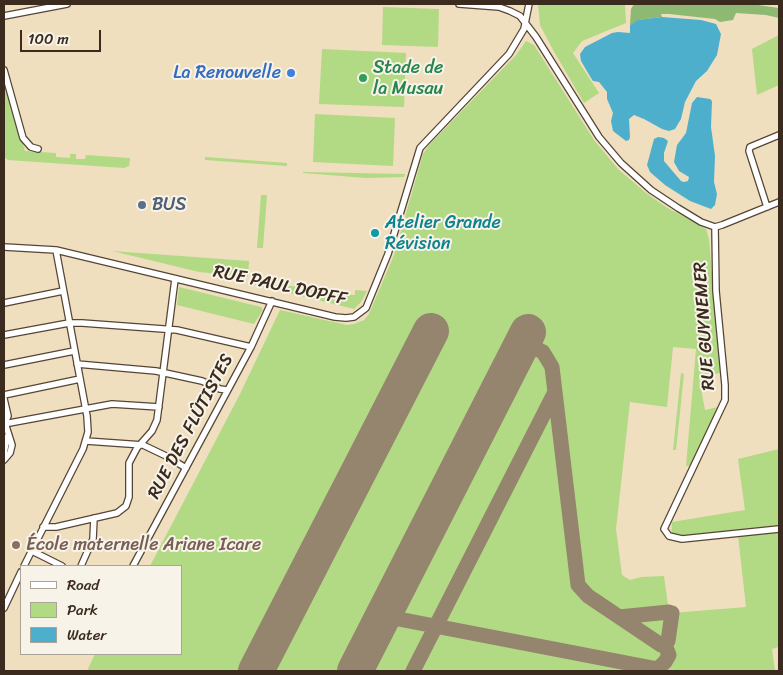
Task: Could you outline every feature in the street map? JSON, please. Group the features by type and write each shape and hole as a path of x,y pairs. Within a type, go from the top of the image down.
{"street":[{"path":"4,16 67,4"},
{"path":"459,4 486,5 518,14 526,23 599,137 621,163 651,190 695,219 715,227 779,202"},
{"path":"526,23 528,4"},
{"name":"RUE PAUL DOPFF","path":"4,246 56,250 346,318 360,313 366,308 388,254 420,148 509,54 522,35 526,23"},
{"path":"4,70 23,138 30,147 38,149"},
{"path":"767,207 749,151 750,147 779,135"},
{"name":"RUE GUYNEMER","path":"715,227 716,291 725,400 665,527 667,534 672,538 690,539 779,529"},
{"path":"25,565 86,441 88,428 56,250"},
{"path":"43,527 56,527 117,513 126,506 129,497 128,466 140,445 154,427 159,407 175,279"},
{"path":"4,302 64,291"},
{"name":"RUE DES FLÛTISTES","path":"134,565 251,347 272,302"},
{"path":"4,335 69,323 169,329 251,347"},
{"path":"4,365 74,351"},
{"path":"77,364 164,372 202,381 227,390"},
{"path":"4,395 80,379"},
{"path":"4,400 8,416 4,423 12,445 10,453 4,460"},
{"path":"4,423 112,404 159,407"},
{"path":"4,453 8,435"},
{"path":"86,441 140,445 151,448 186,468"},
{"path":"81,565 93,539 94,518"},
{"path":"32,551 60,565"},
{"path":"4,608 20,574"}],"green space":[{"path":"538,4 625,4 626,23 582,41 573,53 599,93 584,103 540,25"},
{"path":"634,4 751,4 779,8 779,18 736,13 733,20 720,22 715,19 661,14 662,17 639,20 630,25 631,9"},
{"path":"383,7 439,9 438,47 382,45"},
{"path":"779,35 779,85 757,95 752,49"},
{"path":"526,41 534,45 594,140 618,169 666,207 706,229 709,239 720,373 699,378 705,410 718,407 702,446 698,465 686,466 696,349 673,347 667,407 630,402 616,529 622,575 630,580 641,577 664,576 669,612 672,613 746,607 738,535 671,540 672,522 745,510 738,459 779,449 779,647 772,649 775,671 87,671 95,655 182,655 182,565 151,565 240,394 280,310 347,325 364,320 369,314 394,255 423,154 429,145 516,55"},
{"name":"Stade de la Musau","path":"322,49 406,53 404,107 319,104"},
{"path":"4,75 25,151 56,153 56,157 70,158 70,154 76,154 76,159 85,159 86,155 130,158 129,166 124,168 8,160 4,157"},
{"path":"315,114 395,118 393,166 313,162"},
{"path":"205,157 287,163 287,166 205,160"},
{"path":"303,172 405,174 404,177 366,178"},
{"path":"261,195 267,195 263,248 257,248"},
{"path":"112,251 249,261 248,277 199,272"},
{"path":"249,283 331,289 331,293 355,295 355,290 367,291 361,302 354,309"},
{"path":"179,287 261,307 263,310 254,324 177,305"},
{"path":"681,373 684,374 676,450 673,450"}],"water":[{"path":"662,17 701,20 716,24 721,34 717,55 707,71 696,81 685,102 681,119 675,129 669,131 662,129 634,115 629,119 630,137 626,141 613,131 611,121 613,113 607,99 607,92 599,82 593,81 581,61 580,54 585,47 612,33 630,33 630,25 638,20"},
{"path":"697,97 712,101 711,127 715,156 714,182 717,194 715,205 711,209 690,201 665,185 650,172 647,165 654,139 658,137 664,138 668,141 664,153 664,161 681,181 688,181 689,177 679,171 674,162 677,145 686,133 692,103"}],"taxiway":[{"path":"523,342 543,352 552,367 578,585 588,596 661,645 665,645 668,641 672,613"},
{"path":"413,671 555,392"},
{"path":"619,617 669,612"},
{"path":"383,616 658,669"},
{"path":"655,671 665,662 669,655 665,645"}],"runway":[{"path":"256,671 431,331"},
{"path":"355,671 528,332"}],"railway":[{"path":"774,4 779,4"}],"place":[{"name":"La Renouvelle","path":"291,73"},
{"name":"Stade de la Musau","path":"363,78"},
{"name":"BUS","path":"142,205"},
{"name":"Atelier Grande Révision","path":"375,233"},
{"name":"École maternelle Ariane Icare","path":"16,545"}]}
